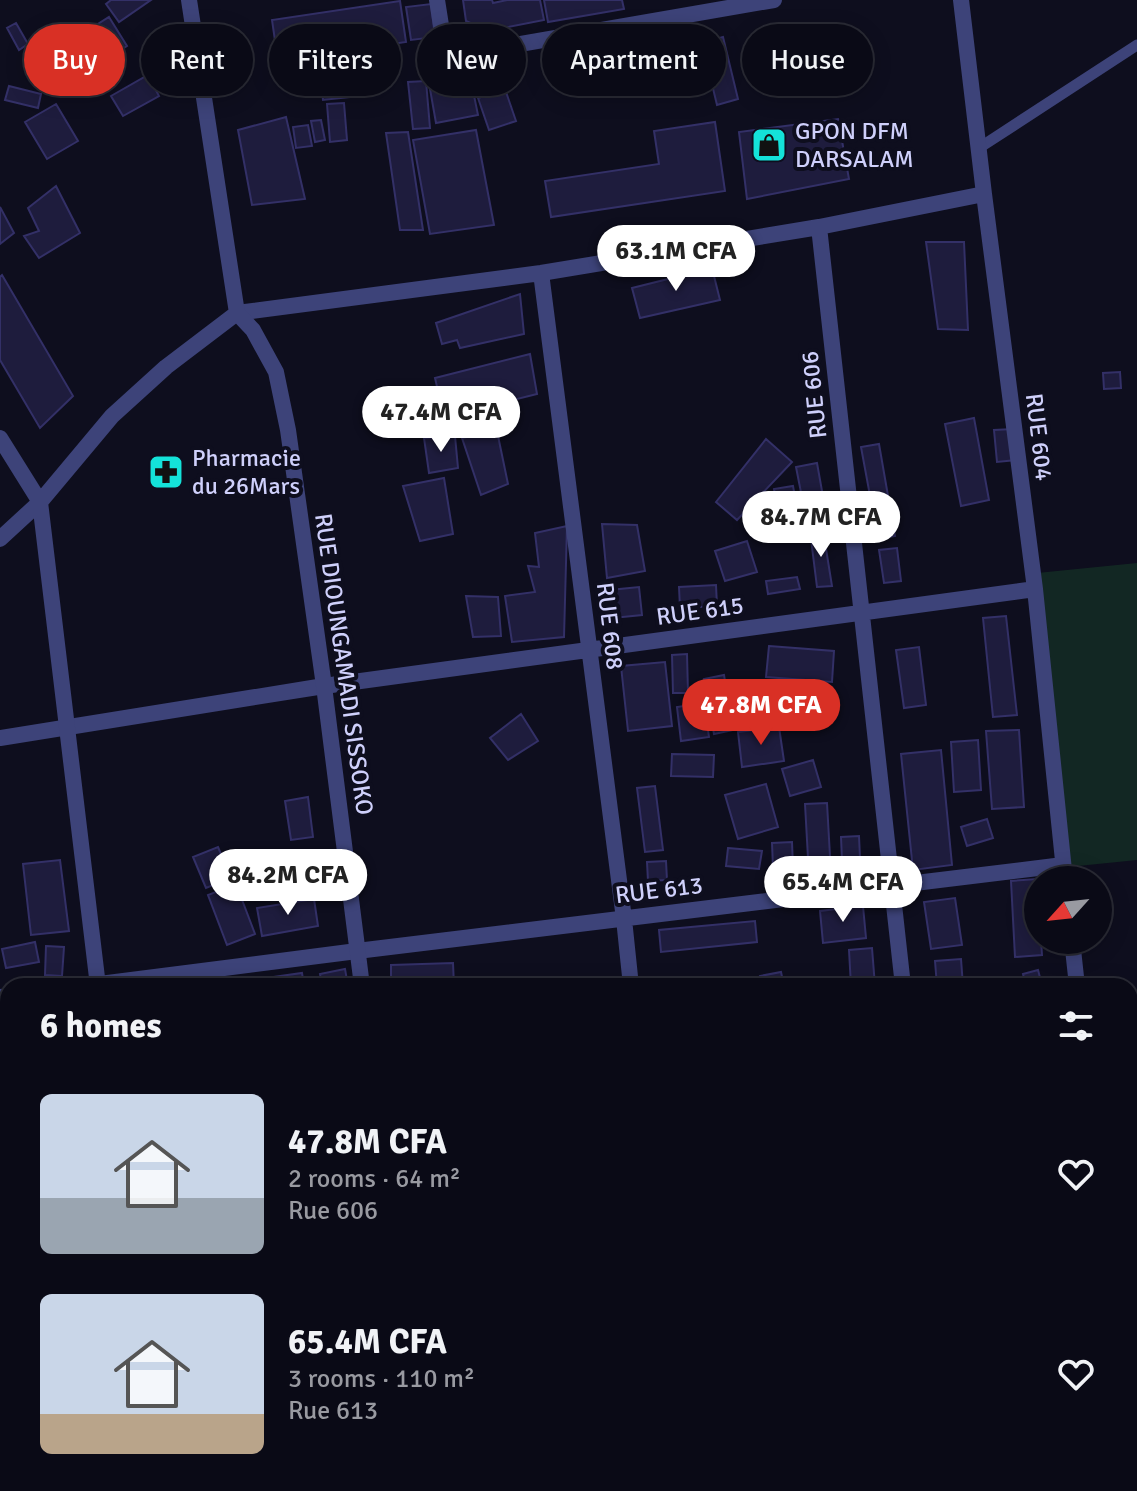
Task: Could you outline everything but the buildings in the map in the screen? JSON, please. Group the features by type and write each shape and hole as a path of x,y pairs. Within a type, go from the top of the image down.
{"street":[{"path":"189,0 237,313"},
{"path":"437,0 446,57 774,0"},
{"name":"RUE 604","path":"961,0 1035,589 1063,866"},
{"path":"0,539 40,502 112,416 166,367 237,313 541,273 819,227 984,194"},
{"name":"RUE 606","path":"819,227 902,978"},
{"name":"RUE 608","path":"541,273 630,978"},
{"name":"RUE DIOUNGAMADI SISSOKO","path":"237,313 253,330 276,372 288,430 361,978"},
{"path":"0,438 40,502 92,978"},
{"name":"RUE 615","path":"0,738 324,686 1035,589"},
{"name":"RUE 613","path":"147,978 892,886 1024,876"},
{"path":"1074,954 1076,978"}],"lane":[{"path":"979,148 1137,45"}],"green space":[{"path":"1137,563 1137,860 1068,866 1037,573"}],"place":[{"name":"GPON DFM DARSALAM","path":"769,145"},
{"name":"Pharmacie du 26Mars","path":"166,472"}]}
